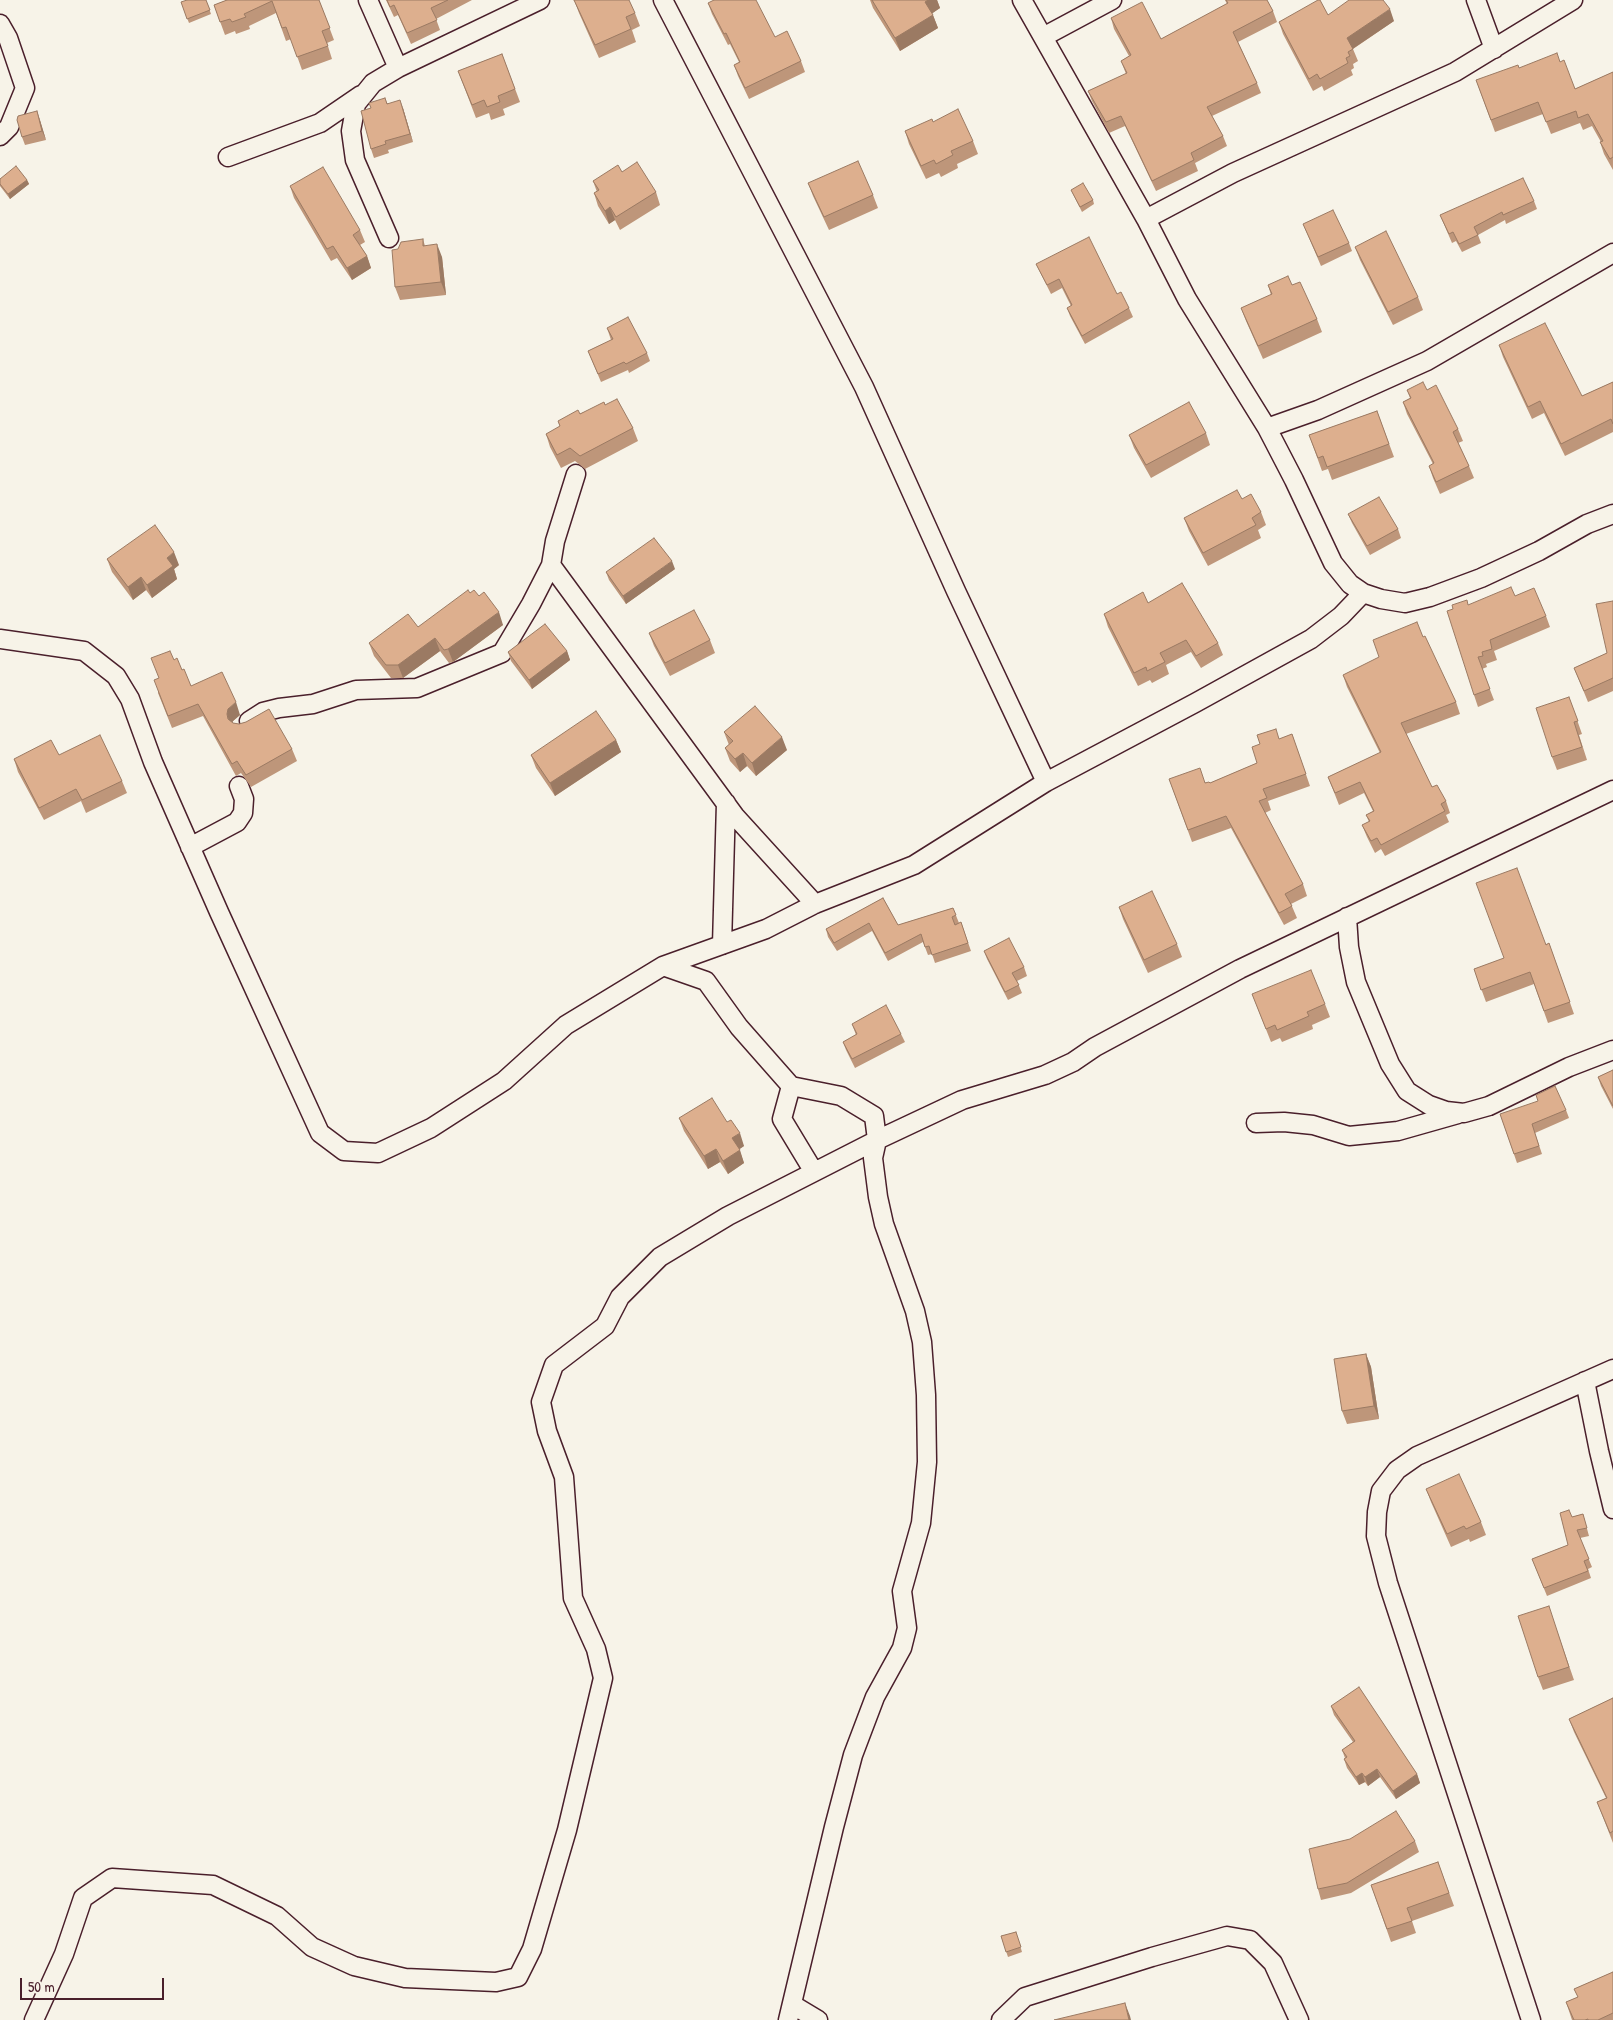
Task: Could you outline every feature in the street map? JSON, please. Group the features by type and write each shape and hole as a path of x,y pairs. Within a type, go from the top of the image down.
{"street":[{"path":"368,0 398,68"},
{"path":"389,238 355,160 351,131 356,104 373,83 398,68 540,0"},
{"path":"663,0 864,387 956,591 1046,782"},
{"path":"1022,0 1146,218 1187,299 1267,428 1333,563 1350,584 1363,593 1381,599 1405,603 1430,597 1539,552 1586,524 1613,514"},
{"path":"1044,37 1112,0"},
{"path":"1476,0 1494,49"},
{"path":"1146,218 1233,173 1455,72 1573,0"},
{"path":"0,24 8,38 24,88 9,127 0,136"},
{"path":"228,157 320,123 364,93"},
{"path":"1267,428 1318,410 1427,361 1613,254"},
{"path":"242,726 263,712 313,704 356,690 417,688 502,653 551,565 555,541 576,474"},
{"path":"551,565 726,803 816,904"},
{"path":"0,639 84,651 116,676 130,699 190,847 320,1133 344,1151 378,1152 431,1128 504,1081 566,1025 663,966 766,929 816,904 914,865 1046,782 1311,639 1341,616 1363,593"},
{"path":"190,847 237,822 243,813 244,799 239,786"},
{"path":"34,2020 64,1954 82,1898 112,1878 213,1885 277,1916 312,1947 354,1966 405,1978 496,1982 518,1977 532,1949 567,1830 603,1678 596,1649 573,1598 564,1477 547,1430 541,1402 554,1365 605,1326 620,1297 660,1257 728,1216 877,1140 962,1100 1045,1074 1073,1062 1095,1047 1232,974 1613,790"},
{"path":"722,945 726,803"},
{"path":"1347,917 1349,947 1356,982 1390,1064 1407,1091 1414,1096 1429,1105 1446,1111 1464,1113"},
{"path":"663,966 706,981 739,1027 791,1086 841,1096 874,1116 877,1140 873,1158 878,1197 884,1224 916,1311 922,1342 926,1395 927,1462 921,1523 902,1591 906,1628 904,1641 875,1697 854,1755 834,1827 790,2012 818,2020"},
{"path":"1256,1123 1284,1122 1313,1125 1349,1136 1398,1131 1489,1106 1568,1067 1613,1050"},
{"path":"791,1086 782,1119 814,1172"},
{"path":"1531,2020 1388,1582 1376,1536 1377,1512 1381,1491 1397,1470 1417,1456 1613,1369"},
{"path":"1585,1381 1613,1509"},
{"path":"1001,2020 1025,1997 1152,1957 1227,1936 1250,1940 1273,1963 1299,2020"}],"building":[{"path":"187,0 206,0 210,10 187,19 181,2"},
{"path":"227,0 319,0 330,28 322,31 328,46 297,57 286,27 282,28 272,1 244,14 246,17 232,22 230,19 220,22 214,5"},
{"path":"387,0 448,0 431,8 437,20 407,33 394,5 390,7"},
{"path":"574,0 629,0 635,13 626,17 631,29 595,45"},
{"path":"714,0 756,0 775,37 787,31 801,61 745,88 734,65 740,62 726,33 724,34 708,3"},
{"path":"872,0 928,0 925,2 933,15 895,38"},
{"path":"1226,0 1267,0 1273,11 1233,32 1257,83 1207,107 1223,136 1191,153 1194,160 1152,181 1121,116 1106,122 1088,91 1127,73 1121,61 1131,55 1111,18 1142,2 1161,39 1228,3"},
{"path":"1320,0 1328,15 1349,0 1383,0 1390,9 1347,38 1353,49 1348,52 1350,56 1346,58 1348,63 1320,79 1317,74 1309,79 1279,22"},
{"path":"1557,53 1560,62 1564,60 1575,89 1613,72 1613,157 1610,159 1600,142 1603,141 1588,114 1578,118 1576,111 1546,122 1538,102 1491,120 1476,80 1518,65 1519,68"},
{"path":"502,54 515,89 498,96 500,102 487,107 484,100 472,105 458,71"},
{"path":"385,98 387,104 400,100 410,134 385,141 386,144 371,149 361,111 371,108 369,103"},
{"path":"958,109 973,141 951,151 953,155 936,164 934,160 921,166 905,131 932,119 933,122"},
{"path":"37,111 42,131 22,137 17,120 18,116"},
{"path":"858,161 873,195 824,217 808,183"},
{"path":"637,162 656,192 616,217 610,207 605,211 594,193 599,190 593,181 618,165 622,172"},
{"path":"16,166 27,180 8,194 0,184 0,179"},
{"path":"323,167 360,230 353,235 367,256 347,268 333,246 327,249 290,186"},
{"path":"1523,178 1534,201 1503,215 1502,212 1474,227 1478,235 1459,244 1453,232 1449,234 1440,215"},
{"path":"1083,183 1093,200 1080,207 1071,190"},
{"path":"1333,210 1349,243 1318,257 1303,224"},
{"path":"1386,231 1418,297 1388,312 1355,247"},
{"path":"1089,237 1117,294 1121,292 1129,308 1082,336 1067,308 1072,305 1059,279 1047,285 1036,264"},
{"path":"423,239 423,246 437,244 441,282 395,287 392,250 398,249 401,242"},
{"path":"1288,276 1292,285 1300,282 1317,319 1258,346 1241,308 1272,294 1268,285"},
{"path":"628,317 647,353 626,364 624,362 598,374 588,351 613,339 607,328"},
{"path":"1545,323 1582,396 1613,382 1613,424 1611,419 1561,444 1540,401 1528,407 1499,345"},
{"path":"1423,382 1427,390 1436,385 1458,429 1453,432 1469,466 1436,482 1429,466 1434,463 1403,402 1411,398 1407,390"},
{"path":"617,399 633,428 580,456 570,448 557,455 546,434 560,426 558,421 578,410 580,414 604,402 605,405"},
{"path":"1189,402 1206,433 1146,465 1129,435"},
{"path":"1377,411 1389,444 1327,467 1323,456 1318,458 1309,435"},
{"path":"1237,490 1242,499 1251,494 1261,512 1252,518 1256,525 1203,553 1184,518"},
{"path":"1379,497 1398,529 1367,546 1348,514"},
{"path":"155,525 174,552 167,558 173,566 147,585 141,577 128,587 107,559"},
{"path":"654,538 672,561 623,596 606,572"},
{"path":"1182,583 1218,643 1196,656 1186,640 1160,653 1165,662 1147,671 1146,667 1134,673 1104,614 1143,592 1148,603"},
{"path":"1511,587 1515,596 1534,588 1546,616 1490,640 1492,649 1482,652 1483,656 1478,657 1490,689 1474,695 1447,611 1453,609 1452,605 1467,600 1468,605"},
{"path":"468,590 470,593 474,590 479,596 484,592 499,612 448,649 444,650 435,638 398,665 386,665 369,643 408,614 418,627"},
{"path":"1613,601 1613,678 1584,691 1574,668 1607,653 1596,604"},
{"path":"694,610 710,640 665,663 649,633"},
{"path":"1417,622 1456,702 1401,723 1432,787 1437,785 1446,801 1441,804 1445,811 1381,845 1377,838 1371,841 1362,825 1370,821 1366,815 1374,811 1360,782 1335,793 1328,777 1381,752 1343,675 1379,657 1373,640"},
{"path":"545,624 567,651 529,680 508,652"},
{"path":"170,651 174,660 177,658 182,670 184,669 191,686 222,672 236,702 228,709 227,714 228,719 233,723 246,722 269,709 292,749 246,775 237,761 232,764 198,704 168,716 154,680 159,678 151,658"},
{"path":"1569,697 1578,721 1574,722 1582,747 1552,757 1536,708"},
{"path":"755,706 782,737 752,763 743,753 735,759 725,748 733,741 724,732"},
{"path":"596,711 616,740 550,783 531,755"},
{"path":"1276,729 1279,739 1292,734 1306,774 1263,789 1267,798 1259,801 1303,884 1285,894 1292,906 1279,913 1226,816 1188,830 1169,779 1200,768 1205,783 1210,783 1257,763 1252,747 1260,744 1257,735"},
{"path":"100,735 122,781 82,800 76,789 39,808 14,759 51,740 59,755"},
{"path":"1517,868 1546,945 1549,943 1570,1002 1544,1011 1530,972 1481,990 1474,969 1504,958 1476,883"},
{"path":"1152,891 1177,944 1144,960 1119,907"},
{"path":"883,898 898,925 953,908 956,915 952,917 955,925 961,922 968,943 932,955 929,946 925,947 921,934 885,953 869,923 834,943 826,929"},
{"path":"1009,938 1024,967 1012,973 1019,985 1005,992 984,951"},
{"path":"1311,970 1325,1004 1307,1012 1309,1016 1277,1030 1275,1025 1266,1029 1252,994"},
{"path":"886,1005 901,1034 852,1059 843,1042 857,1034 852,1024"},
{"path":"1613,1070 1613,1106 1598,1077"},
{"path":"1555,1086 1566,1110 1532,1124 1539,1146 1514,1154 1500,1114 1538,1101 1536,1095"},
{"path":"712,1098 727,1122 731,1120 740,1133 732,1138 740,1150 723,1161 716,1149 704,1156 679,1118"},
{"path":"1366,1354 1374,1406 1342,1411 1334,1359"},
{"path":"1459,1474 1481,1522 1466,1529 1464,1526 1447,1534 1426,1489"},
{"path":"1569,1510 1572,1517 1583,1514 1587,1528 1577,1530 1589,1559 1584,1561 1588,1571 1544,1588 1532,1559 1568,1545 1560,1513"},
{"path":"1549,1606 1569,1667 1538,1677 1518,1616"},
{"path":"1359,1687 1417,1774 1393,1791 1377,1769 1365,1777 1362,1773 1356,1777 1344,1759 1347,1757 1342,1750 1355,1741 1331,1706"},
{"path":"1613,1698 1613,1831 1610,1833 1597,1802 1607,1798 1569,1719"},
{"path":"1396,1811 1415,1841 1347,1883 1318,1889 1309,1849 1350,1839"},
{"path":"1438,1862 1449,1893 1407,1908 1412,1921 1387,1929 1371,1885"},
{"path":"1016,1932 1021,1947 1006,1952 1001,1936"},
{"path":"1613,1972 1613,2013 1598,2020 1574,2020 1566,2002 1578,1997 1574,1989"},
{"path":"1125,2003 1129,2020 1054,2020"}]}
